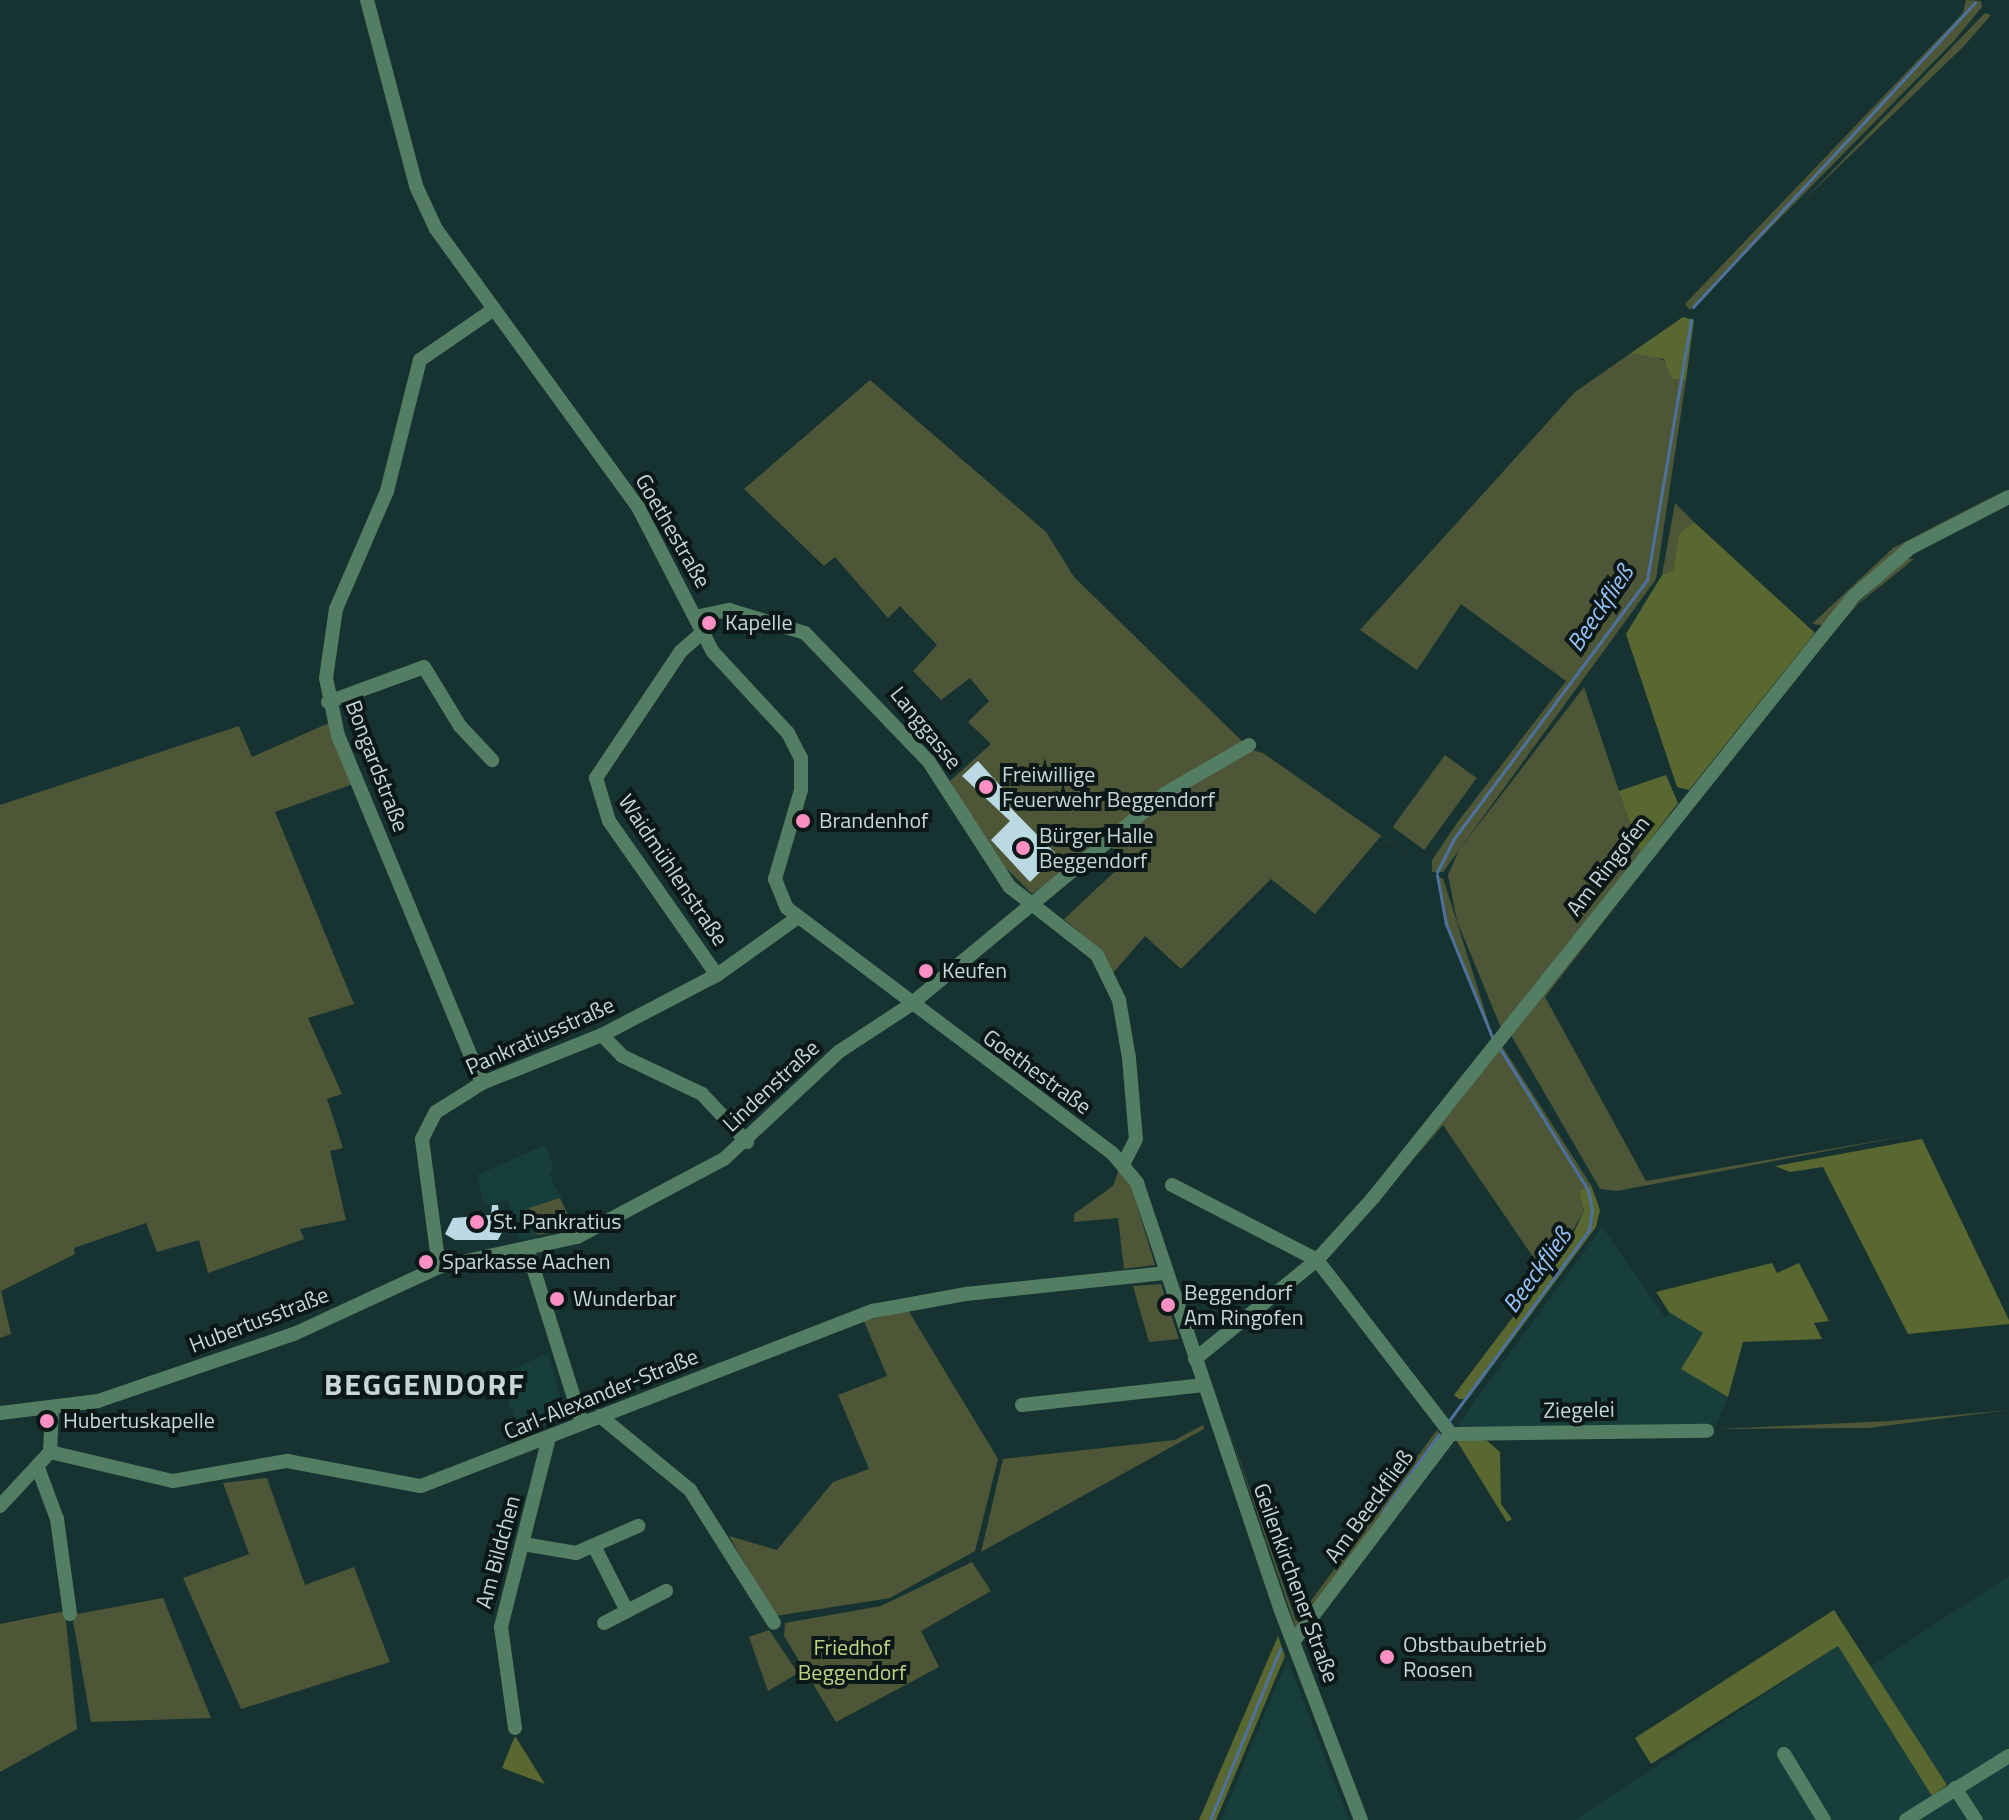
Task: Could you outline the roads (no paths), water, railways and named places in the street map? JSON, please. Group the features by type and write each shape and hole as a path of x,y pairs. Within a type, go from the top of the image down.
{"street":[{"name":"Goethestraße","path":"367,0 416,186 436,229 638,507 713,652 788,733 801,758 801,790 775,879 797,918 1124,1163 1137,1183 1195,1359"},
{"name":"Bongardstraße","path":"482,1083 328,702 336,609 392,478 420,360 494,309"},
{"name":"Am Ringofen","path":"1195,1359 1317,1260 1505,1037 1832,621 1910,548 2009,497"},
{"name":"Langgasse","path":"695,617 729,610 805,633 929,762 981,850 1030,903 1097,955 1119,1000 1136,1122 1132,1154 1124,1163"},
{"name":"Waidmühlenstraße","path":"703,632 681,651 596,778 609,821 717,975"},
{"path":"328,702 424,667 460,726 492,760"},
{"name":"Lindenstraße","path":"527,1248 577,1237 747,1142 830,1060 910,1005 1166,793 1249,745"},
{"name":"Pankratiusstraße","path":"439,1267 422,1139 436,1112 482,1083 602,1035 717,975 797,918"},
{"path":"602,1035 622,1056 702,1094 747,1142"},
{"path":"1172,1185 1317,1260 1451,1434"},
{"path":"527,1248 582,1423"},
{"name":"Hubertusstraße","path":"0,1413 98,1401 294,1334 439,1267 527,1248"},
{"name":"Carl-Alexander-Straße","path":"50,1452 173,1481 287,1461 421,1486 873,1311 966,1294 1167,1273"},
{"name":"Geilenkirchener Straße","path":"1195,1359 1293,1642 1361,1820"},
{"path":"1022,1405 1204,1385"},
{"path":"0,1506 50,1452 52,1409"},
{"path":"600,1416 690,1490 774,1623"},
{"name":"Ziegelei","path":"1451,1434 1707,1431"},
{"name":"Am Beeckfließ","path":"1293,1642 1451,1434"},
{"name":"Am Bildchen","path":"515,1728 501,1627 549,1437"},
{"path":"38,1468 57,1519 70,1614"},
{"path":"523,1544 564,1554 594,1546 638,1526"},
{"path":"594,1546 627,1611"},
{"path":"604,1623 666,1591"},
{"path":"1784,1754 1824,1820"},
{"path":"1906,1820 2009,1756"},
{"path":"1955,1788 1976,1820"}],"waterway":[{"name":"Beeckfließ","path":"1693,307 1975,3"},
{"name":"Beeckfließ","path":"1437,872 1453,840 1647,580 1691,320"},
{"name":"Beeckfließ","path":"1437,875 1446,924 1492,1037"},
{"name":"Beeckfließ","path":"1448,1422 1589,1230 1592,1209 1588,1190 1499,1047"},
{"name":"Beeckfließ","path":"1382,1513 1439,1434"},
{"name":"Beeckfließ","path":"1210,1820 1280,1649"}],"place":[{"name":"Kapelle","path":"709,623"},
{"name":"Freiwillige Feuerwehr Beggendorf","path":"986,787"},
{"name":"Brandenhof","path":"803,821"},
{"name":"Bürger Halle Beggendorf","path":"1023,848"},
{"name":"Keufen","path":"926,971"},
{"name":"St. Pankratius","path":"477,1222"},
{"name":"Sparkasse Aachen","path":"426,1262"},
{"name":"Wunderbar","path":"557,1299"},
{"name":"Beggendorf Am Ringofen","path":"1168,1305"},
{"name":"Hubertuskapelle","path":"47,1421"},
{"name":"Obstbaubetrieb Roosen","path":"1387,1657"}],"district":[{"name":"BEGGENDORF","path":"425,1384"}],"park label":[{"name":"Friedhof Beggendorf","path":"852,1660"}]}
